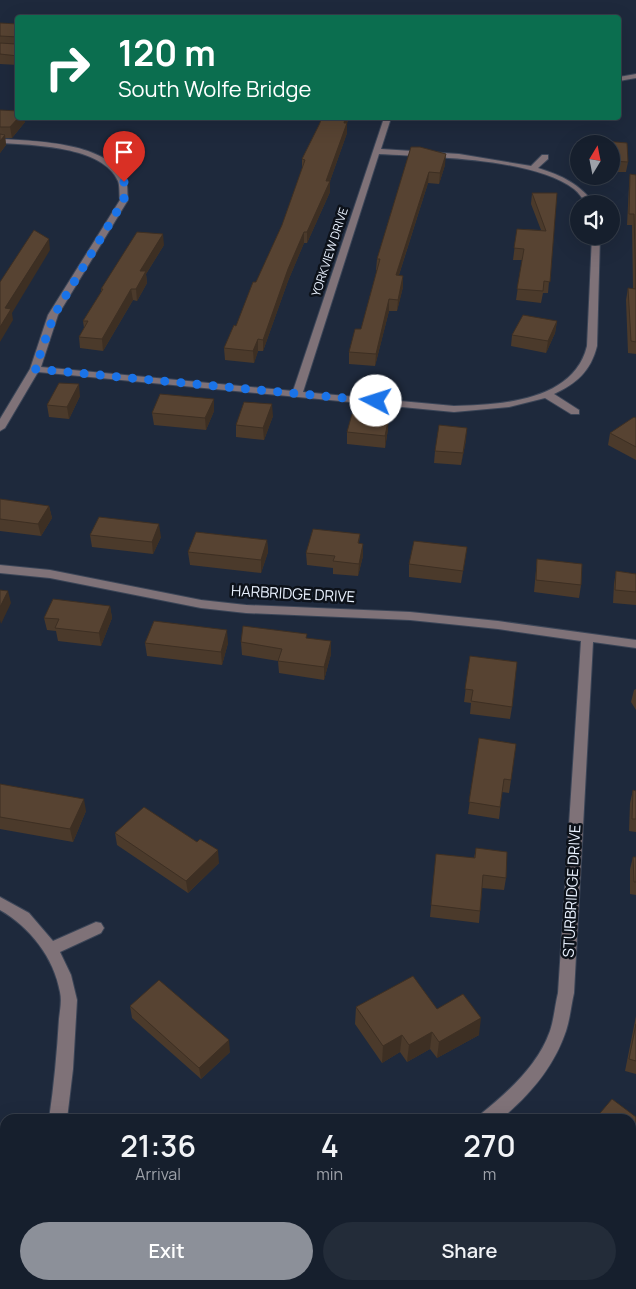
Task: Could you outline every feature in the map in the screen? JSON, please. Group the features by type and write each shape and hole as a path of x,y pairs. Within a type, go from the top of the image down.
{"street":[{"path":"621,79 636,76"},
{"name":"YORKVIEW DRIVE","path":"297,394 386,120"},
{"path":"0,141 59,146 106,161 120,175 125,189 124,200 54,315 35,369 0,428"},
{"path":"376,151 488,160 533,168 562,179 576,187 584,195"},
{"path":"533,168 545,156"},
{"path":"35,369 454,409 486,408 514,404 546,394 561,386 580,371 588,360 592,346 596,245"},
{"path":"546,394 575,412"},
{"name":"HARBRIDGE DRIVE","path":"0,569 50,574 96,582 201,604 246,609 410,616 498,624 636,644"},
{"name":"STURBRIDGE DRIVE","path":"494,1114 521,1090 545,1058 558,1032 566,993 587,638"},
{"path":"0,903 10,908 34,928 51,949 63,973 68,990 67,1057 59,1114"},
{"path":"51,949 96,928"}],"building":[{"path":"0,23 15,24 15,37 0,36"},
{"path":"0,43 15,44 15,56 0,54"},
{"path":"0,110 15,111 16,120 10,127 0,127"},
{"path":"321,120 345,120 344,123 347,123 326,181 330,181 288,269 263,340 258,339 253,351 224,348 234,325 236,326 253,282 256,282 282,225 305,160 302,159"},
{"path":"0,134 5,135 0,141"},
{"path":"620,142 627,143 628,162 620,162"},
{"path":"411,147 420,147 446,154 440,173 429,172 396,275 403,276 398,300 389,299 376,354 349,352 355,329 361,329 380,259 377,259"},
{"path":"630,174 636,175 636,289 634,214 629,214"},
{"path":"532,193 557,193 550,282 544,281 543,291 517,289 524,249 514,248 517,229 546,231"},
{"path":"34,230 49,239 5,308 11,309 0,327 0,282"},
{"path":"137,232 163,234 140,271 146,271 136,289 131,289 102,339 79,337 88,321 83,321"},
{"path":"628,288 636,289 636,342 631,341"},
{"path":"523,315 557,321 548,341 512,335"},
{"path":"59,383 79,384 67,407 47,405"},
{"path":"160,394 214,399 205,418 152,413"},
{"path":"244,402 272,404 263,428 236,425"},
{"path":"352,414 389,417 385,436 347,432"},
{"path":"634,417 636,418 636,447 610,433"},
{"path":"439,425 467,428 463,453 435,451"},
{"path":"0,499 49,506 38,524 0,519"},
{"path":"99,517 159,524 152,542 90,535"},
{"path":"313,529 360,534 358,543 363,544 359,564 333,561 335,556 306,553"},
{"path":"196,532 267,540 261,560 188,552"},
{"path":"414,541 467,547 463,571 409,564"},
{"path":"537,559 582,564 581,585 536,580"},
{"path":"616,571 636,574 636,592 615,590"},
{"path":"0,590 8,591 0,607"},
{"path":"53,599 110,606 99,633 55,628 59,619 44,618"},
{"path":"154,621 227,630 221,652 145,643"},
{"path":"243,626 307,634 306,638 331,641 324,667 278,661 282,649 241,642"},
{"path":"470,656 517,662 512,707 471,701 473,690 465,689"},
{"path":"479,738 516,744 511,780 504,779 500,807 469,802"},
{"path":"0,784 84,799 70,829 0,817"},
{"path":"633,790 636,791 636,819 632,819"},
{"path":"144,807 197,842 200,839 218,850 186,881 115,833"},
{"path":"476,848 507,852 506,878 483,875 480,911 431,905 436,854 475,858"},
{"path":"633,857 636,857 636,882 634,882"},
{"path":"413,976 437,1009 463,994 481,1018 439,1042 432,1032 409,1045 402,1035 383,1046 356,1007"},
{"path":"159,980 229,1040 199,1068 130,1006"},
{"path":"636,1024 636,1061 629,1059"},
{"path":"612,1099 632,1114 599,1114"}],"route":[{"path":"124,182 124,200 54,315 47,330 35,369 376,401"}]}
